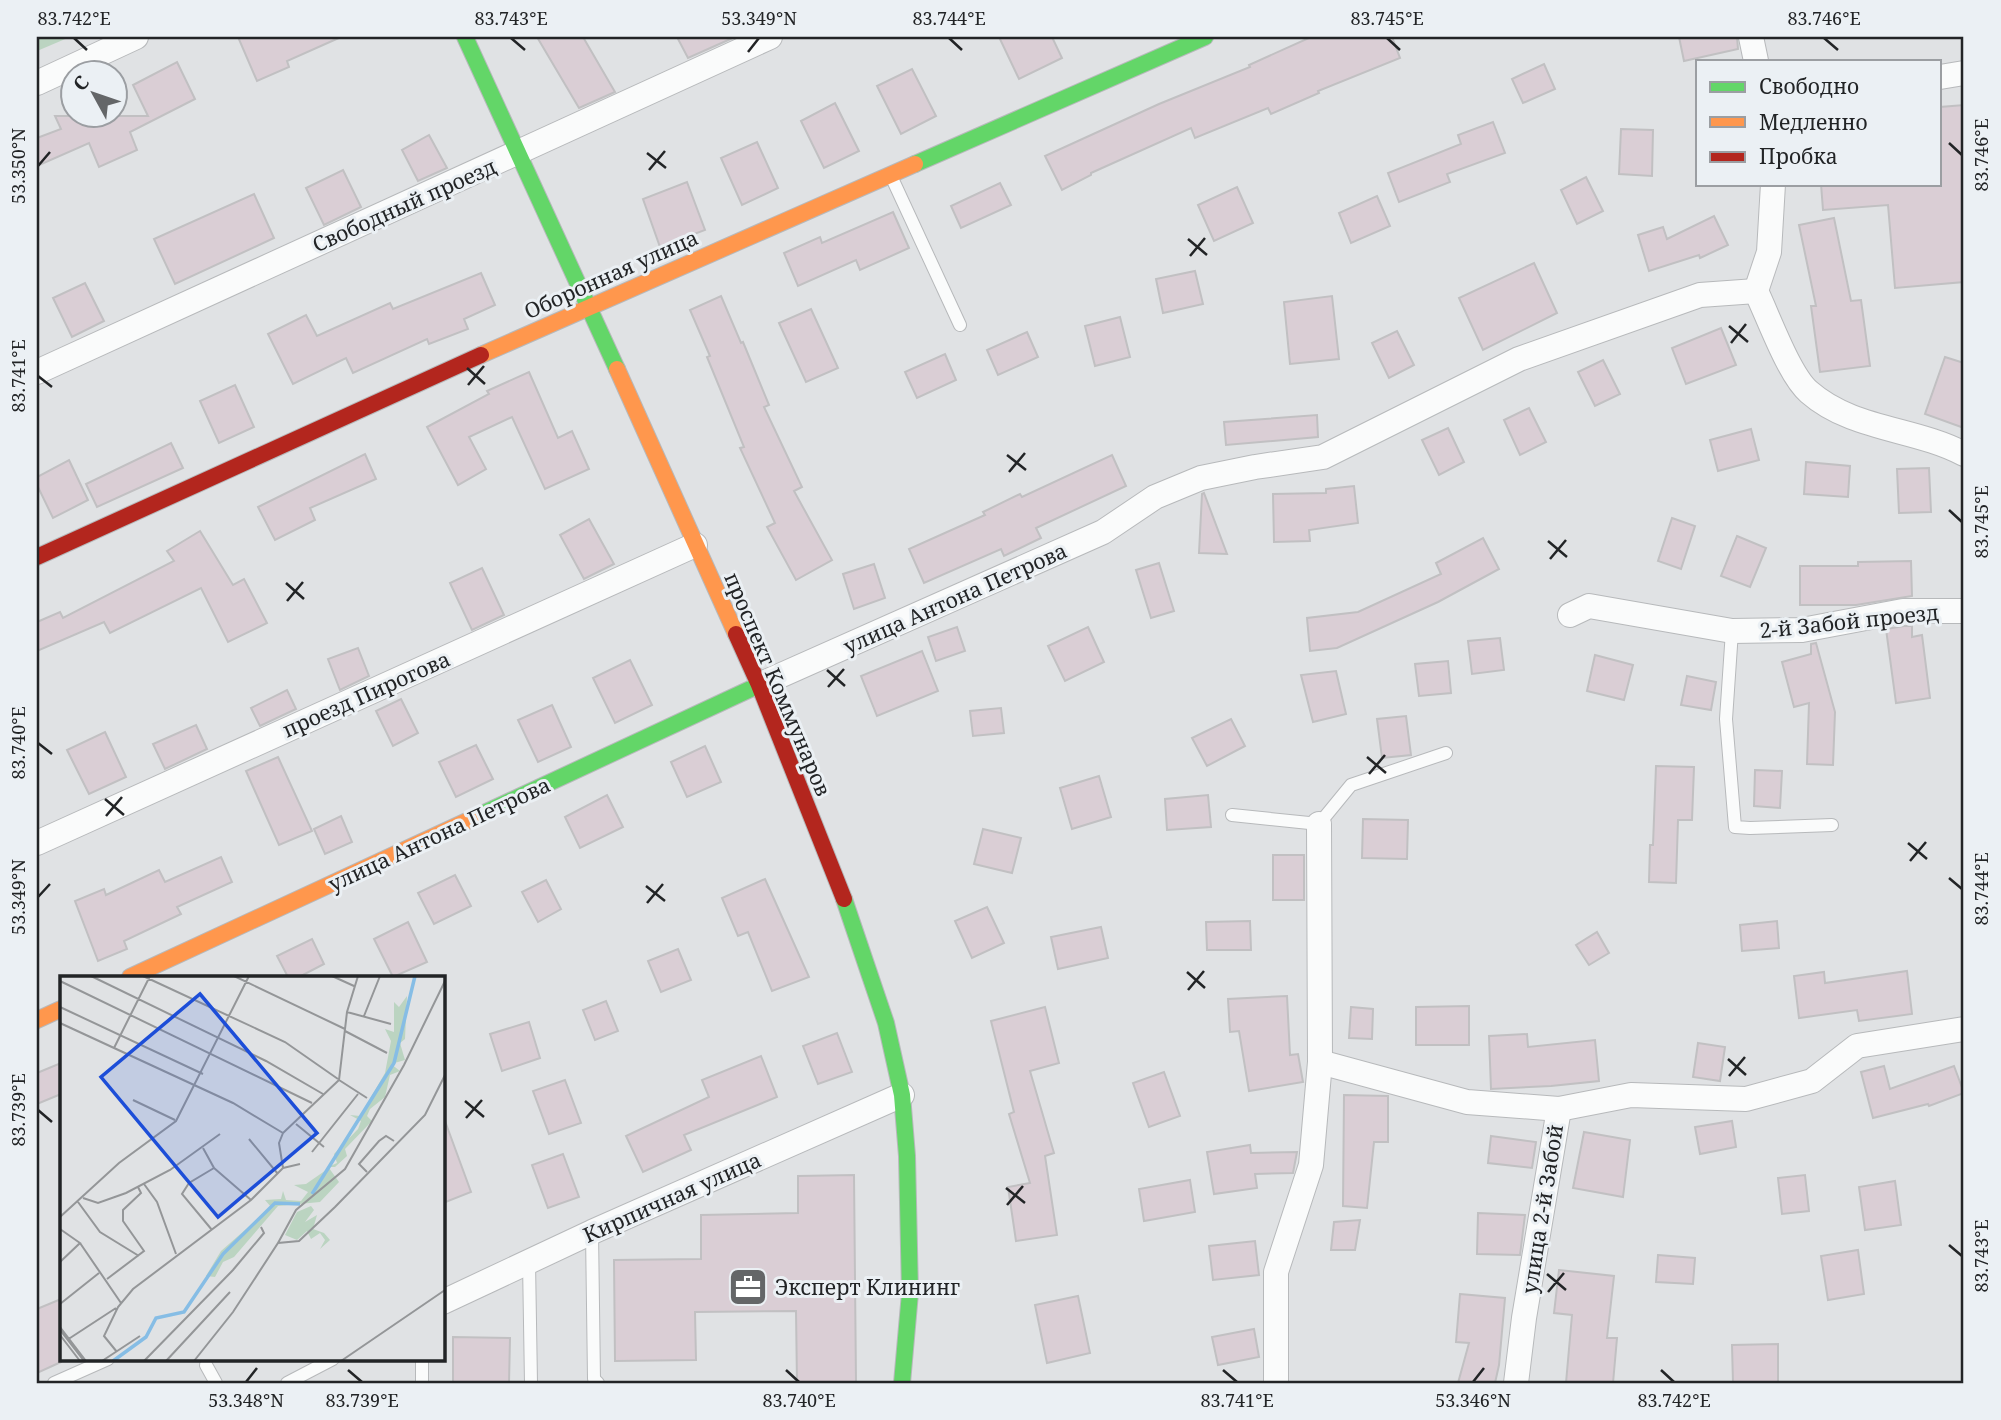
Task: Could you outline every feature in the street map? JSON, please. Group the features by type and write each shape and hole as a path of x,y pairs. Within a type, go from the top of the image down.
{"street":[{"path":"37,83 136,37"},
{"name":"проспект Коммунаров","path":"465,37 759,685 845,901 886,1023 902,1095 908,1156 910,1293 902,1383"},
{"name":"Свободный проезд","path":"37,372 770,37"},
{"name":"Оборонная улица","path":"37,557 589,306 1205,37"},
{"path":"1751,37 1756,60"},
{"path":"1941,77 1964,74"},
{"path":"1773,186 1769,252 1756,291 1793,369 1807,391 1839,412 1964,454"},
{"name":"улица Антона Петрова","path":"132,976 759,685 1103,532 1155,497 1201,478 1323,457 1520,359 1700,295 1756,291"},
{"name":"проезд Пирогова","path":"37,843 695,545"},
{"name":"2-й Забой проезд","path":"1570,615 1589,606 1731,631 1802,630 1903,611 1964,611"},
{"path":"1276,1383 1276,1272 1311,1165 1320,1062 1319,824"},
{"path":"37,1020 60,1009"},
{"path":"1559,1110 1631,1095 1746,1099 1812,1081 1857,1046 1964,1029"},
{"name":"улица 2-й Забой","path":"1320,1062 1466,1102 1559,1110 1524,1318 1516,1383"},
{"name":"Кирпичная улица","path":"444,1302 592,1232 902,1095"}],"lane":[{"path":"889,173 960,325"},
{"path":"1731,631 1726,719 1735,827 1832,825"},
{"path":"1233,815 1319,824 1351,785 1447,753"},
{"path":"592,1232 594,1379 598,1383"},
{"path":"529,1262 531,1383"},
{"path":"54,1383 106,1360"},
{"path":"287,1383 331,1360"},
{"path":"422,1360 422,1383"},
{"path":"206,1365 216,1383"}],"green space":[{"path":"37,37 70,37 37,51"}],"building":[{"path":"238,37 341,37 287,61 289,67 257,81"},
{"path":"537,37 583,37 615,92 579,108"},
{"path":"677,37 735,37 688,58"},
{"path":"999,37 1052,37 1062,58 1019,79"},
{"path":"1311,37 1392,37 1400,58 1318,91 1319,93 1271,114 1268,108 1195,138 1191,128 1091,173 1062,190 1045,156 1159,104 1250,67 1249,65"},
{"path":"1679,37 1737,37 1738,49 1684,61"},
{"path":"177,62 195,99 130,132 137,150 99,167 89,143 37,166 37,138 60,129 130,130 130,116 148,116 133,85"},
{"path":"1544,64 1555,89 1523,103 1512,79"},
{"path":"912,69 936,116 901,134 877,86"},
{"path":"835,103 859,151 824,168 801,121"},
{"path":"1964,105 1964,282 1895,288 1888,205 1823,210 1821,186 1941,186 1941,107"},
{"path":"1493,122 1505,153 1447,174 1450,182 1399,202 1388,173 1461,144 1458,135"},
{"path":"1621,129 1653,130 1652,176 1619,174"},
{"path":"429,135 447,168 418,181 402,150"},
{"path":"757,142 778,188 742,205 721,158"},
{"path":"343,170 361,207 324,225 306,188"},
{"path":"1586,177 1603,211 1577,224 1561,190"},
{"path":"687,182 705,230 660,247 643,199"},
{"path":"1000,183 1011,205 961,228 951,206"},
{"path":"1237,187 1253,223 1214,241 1198,205"},
{"path":"254,194 274,238 175,284 154,239"},
{"path":"1377,196 1390,226 1351,243 1339,213"},
{"path":"893,212 909,248 860,270 856,260 798,286 784,253 820,237 822,243"},
{"path":"1714,216 1728,245 1700,258 1699,255 1649,271 1638,235 1663,227 1667,239"},
{"path":"1834,218 1851,301 1861,300 1870,366 1820,372 1811,306 1816,306 1799,225"},
{"path":"1534,263 1557,313 1483,350 1459,298"},
{"path":"1195,271 1203,304 1163,313 1156,279"},
{"path":"481,273 495,305 464,319 468,329 429,344 427,339 353,373 346,358 293,384 268,334 306,315 317,336 390,303 393,309"},
{"path":"85,283 104,321 72,337 53,298"},
{"path":"721,296 769,405 764,407 802,487 794,491 832,560 796,580 767,527 775,523 740,448 744,447 690,310"},
{"path":"1332,296 1339,359 1290,364 1284,302"},
{"path":"811,309 838,368 806,382 779,323"},
{"path":"1120,317 1130,357 1095,366 1085,326"},
{"path":"1721,328 1736,365 1686,384 1672,348"},
{"path":"1397,331 1414,365 1389,378 1372,343"},
{"path":"1027,332 1038,357 998,375 987,350"},
{"path":"945,354 956,380 917,398 905,372"},
{"path":"1945,357 1964,363 1964,428 1925,414"},
{"path":"1603,360 1620,394 1595,406 1578,372"},
{"path":"529,372 558,438 572,431 589,469 545,489 512,417 469,437 486,469 458,485 427,427 489,394 487,391"},
{"path":"235,385 254,427 219,443 200,401"},
{"path":"1529,408 1546,442 1520,455 1504,420"},
{"path":"1317,415 1318,437 1226,445 1224,422"},
{"path":"1448,428 1464,462 1439,475 1422,440"},
{"path":"1751,429 1759,460 1718,471 1710,440"},
{"path":"171,443 183,468 97,507 86,484"},
{"path":"365,454 376,479 310,508 315,520 275,540 258,507"},
{"path":"1112,455 1126,486 1036,528 1041,538 1004,556 1001,549 924,583 909,549 985,515 983,512 1020,494 1022,497"},
{"path":"69,460 88,500 53,518 37,485 37,477"},
{"path":"1806,462 1850,466 1848,497 1804,494"},
{"path":"1929,468 1931,512 1899,513 1897,469"},
{"path":"1354,486 1358,523 1309,530 1310,541 1274,542 1273,494 1326,493 1326,489"},
{"path":"1204,493 1227,554 1199,553"},
{"path":"1672,518 1695,526 1681,569 1658,561"},
{"path":"589,519 614,564 584,579 560,535"},
{"path":"200,531 233,585 244,579 267,623 228,642 201,588 110,633 104,622 37,651 37,622 60,612 63,618 174,561 167,551"},
{"path":"1737,536 1766,548 1750,587 1721,576"},
{"path":"1483,538 1499,569 1438,602 1337,648 1310,651 1307,618 1358,612 1441,574 1436,563"},
{"path":"1911,561 1912,596 1856,605 1800,605 1800,566 1858,566 1858,562"},
{"path":"1159,563 1174,611 1151,618 1136,570"},
{"path":"874,564 885,598 854,609 843,574"},
{"path":"482,568 504,615 472,630 450,583"},
{"path":"1912,626 1912,637 1922,635 1930,698 1896,703 1886,629"},
{"path":"957,627 965,651 936,661 928,637"},
{"path":"1088,627 1104,662 1065,681 1048,646"},
{"path":"1500,638 1504,670 1472,674 1468,641"},
{"path":"1816,643 1835,712 1833,765 1807,764 1809,703 1794,707 1782,662 1811,654 1811,644"},
{"path":"358,648 369,676 340,690 328,659"},
{"path":"922,651 938,691 877,716 861,676"},
{"path":"1595,655 1633,665 1624,700 1587,691"},
{"path":"630,660 652,705 615,723 593,678"},
{"path":"1448,661 1451,693 1419,696 1415,664"},
{"path":"1336,671 1346,714 1313,722 1301,675"},
{"path":"1687,676 1716,682 1711,710 1681,705"},
{"path":"287,690 296,709 260,726 251,708"},
{"path":"401,699 418,733 393,746 376,711"},
{"path":"552,705 571,747 538,762 518,720"},
{"path":"1001,708 1004,733 973,736 970,711"},
{"path":"1406,716 1411,755 1382,758 1377,719"},
{"path":"1231,719 1245,746 1207,766 1192,738"},
{"path":"196,725 207,749 165,769 153,744"},
{"path":"105,732 126,777 89,794 67,750"},
{"path":"476,745 493,779 456,797 439,762"},
{"path":"705,746 721,782 687,797 671,762"},
{"path":"278,757 312,831 279,845 246,771"},
{"path":"1656,766 1694,767 1692,820 1678,820 1676,883 1649,882"},
{"path":"1755,770 1782,771 1780,808 1754,806"},
{"path":"1099,776 1111,817 1072,829 1060,788"},
{"path":"607,795 623,827 580,848 565,817"},
{"path":"1208,795 1211,827 1167,830 1165,799"},
{"path":"341,816 352,842 325,854 314,829"},
{"path":"1363,819 1408,820 1407,859 1362,858"},
{"path":"983,829 1021,838 1012,873 974,864"},
{"path":"1273,855 1304,855 1304,900 1273,900"},
{"path":"221,857 232,882 177,907 181,914 124,941 127,949 98,961 75,901 104,889 106,895 159,870 165,882"},
{"path":"455,875 471,906 434,924 418,893"},
{"path":"765,879 809,977 772,991 748,932 738,936 722,898"},
{"path":"546,880 561,909 538,922 522,892"},
{"path":"987,907 1004,943 972,958 955,921"},
{"path":"1250,921 1251,950 1207,950 1206,922"},
{"path":"1777,921 1779,948 1742,951 1740,925"},
{"path":"408,922 427,962 392,976 374,939"},
{"path":"1101,927 1108,958 1058,969 1051,937"},
{"path":"1597,932 1609,953 1589,965 1576,945"},
{"path":"312,939 324,964 301,976 287,976 277,956"},
{"path":"678,949 691,980 661,992 648,961"},
{"path":"1907,971 1912,1014 1859,1021 1857,1010 1799,1018 1794,976 1824,972 1825,983"},
{"path":"1287,996 1290,1055 1298,1054 1303,1082 1249,1091 1239,1031 1230,1032 1228,999"},
{"path":"606,1001 618,1031 595,1040 583,1010"},
{"path":"1469,1006 1469,1045 1416,1045 1416,1007"},
{"path":"1045,1007 1059,1063 1030,1071 1054,1153 1045,1156 1057,1235 1016,1241 1008,1187 1030,1183 1009,1114 1014,1112 991,1021"},
{"path":"1351,1007 1373,1009 1372,1039 1349,1038"},
{"path":"529,1022 540,1058 502,1071 490,1034"},
{"path":"837,1033 852,1072 818,1084 803,1046"},
{"path":"1527,1034 1528,1047 1595,1040 1599,1081 1491,1089 1489,1036"},
{"path":"1698,1043 1725,1047 1720,1081 1693,1077"},
{"path":"761,1056 777,1097 684,1135 691,1150 643,1172 626,1136 709,1097 702,1080"},
{"path":"60,1063 60,1094 37,1104 37,1073"},
{"path":"1884,1066 1890,1089 1954,1066 1964,1093 1929,1106 1928,1104 1873,1118 1861,1072"},
{"path":"1164,1072 1180,1116 1149,1127 1133,1083"},
{"path":"565,1080 581,1123 549,1134 533,1091"},
{"path":"1344,1095 1388,1096 1388,1142 1374,1142 1367,1208 1343,1206"},
{"path":"1732,1121 1736,1147 1700,1154 1695,1127"},
{"path":"444,1122 471,1192 444,1203"},
{"path":"1584,1132 1630,1140 1623,1197 1573,1188"},
{"path":"1491,1136 1536,1142 1532,1168 1488,1163"},
{"path":"1250,1145 1251,1153 1297,1152 1293,1173 1255,1174 1257,1188 1214,1194 1207,1152"},
{"path":"563,1154 579,1197 548,1208 532,1165"},
{"path":"854,1175 856,1383 797,1383 796,1311 695,1312 696,1360 615,1361 614,1260 701,1259 701,1215 798,1213 798,1176"},
{"path":"1805,1175 1809,1211 1782,1214 1778,1178"},
{"path":"1190,1180 1195,1212 1144,1221 1139,1189"},
{"path":"1895,1181 1901,1225 1865,1230 1859,1187"},
{"path":"1478,1213 1525,1215 1520,1255 1477,1254"},
{"path":"1360,1220 1355,1250 1331,1250 1334,1222"},
{"path":"1255,1241 1259,1275 1213,1280 1209,1246"},
{"path":"1858,1250 1864,1294 1828,1300 1821,1256"},
{"path":"1658,1255 1695,1258 1693,1284 1656,1282"},
{"path":"1559,1270 1614,1276 1607,1338 1617,1338 1613,1383 1566,1383 1572,1315 1554,1313"},
{"path":"1460,1294 1505,1298 1495,1383 1458,1383 1469,1343 1456,1342"},
{"path":"1078,1296 1090,1353 1047,1363 1035,1305"},
{"path":"60,1299 61,1362 37,1373 37,1309"},
{"path":"1254,1329 1259,1357 1218,1365 1212,1337"},
{"path":"453,1337 510,1338 509,1383 453,1383"},
{"path":"1778,1344 1778,1383 1733,1383 1732,1345"}],"traffic: fast":[{"path":"465,37 617,369"},
{"path":"915,164 1205,37"},
{"path":"480,815 759,685"},
{"path":"844,899 886,1023 902,1095 907,1156 910,1293 902,1383"}],"traffic: slow":[{"path":"481,355 915,164"},
{"path":"617,369 736,634"},
{"path":"132,976 480,815"},
{"path":"37,1020 60,1009"}],"traffic: jam":[{"path":"37,557 481,355"},
{"path":"736,634 844,899"}],"place":[{"name":"Эксперт Клининг","path":"748,1287"}]}
